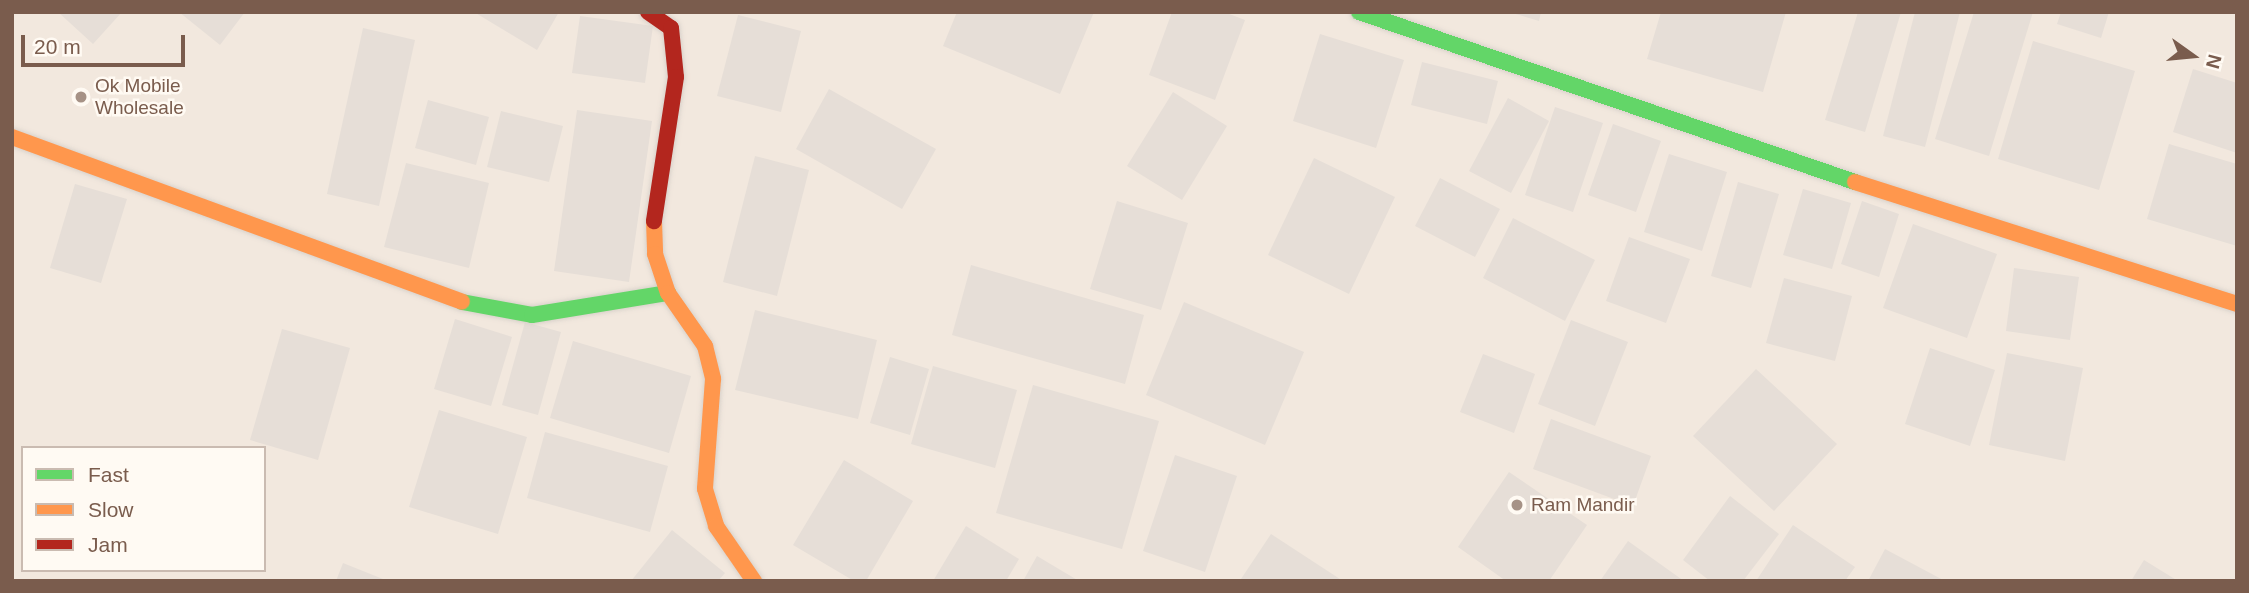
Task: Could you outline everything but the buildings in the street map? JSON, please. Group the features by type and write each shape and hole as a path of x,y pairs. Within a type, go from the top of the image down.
{"street":[{"path":"648,12 671,28 676,78 654,212 655,254 668,293 705,346 713,379 709,501 716,526 754,581"},
{"path":"1359,12 1736,144 2237,304"},
{"path":"12,136 488,312 532,315 668,293"}],"shaded area":[{"path":"12,12 2237,12 2237,581 12,581"}],"traffic: fast":[{"path":"1359,12 1855,182"},
{"path":"462,302 532,315 668,293"}],"traffic: slow":[{"path":"12,137 462,302"},
{"path":"1855,182 2237,304"},
{"path":"654,221 655,254 668,293 705,346 713,379 705,489 716,526 754,581"}],"traffic: jam":[{"path":"648,12 671,28 676,77 654,221"}],"place":[{"name":"Ok Mobile Wholesale","path":"81,97"},
{"name":"Ram Mandir","path":"1517,505"}]}
